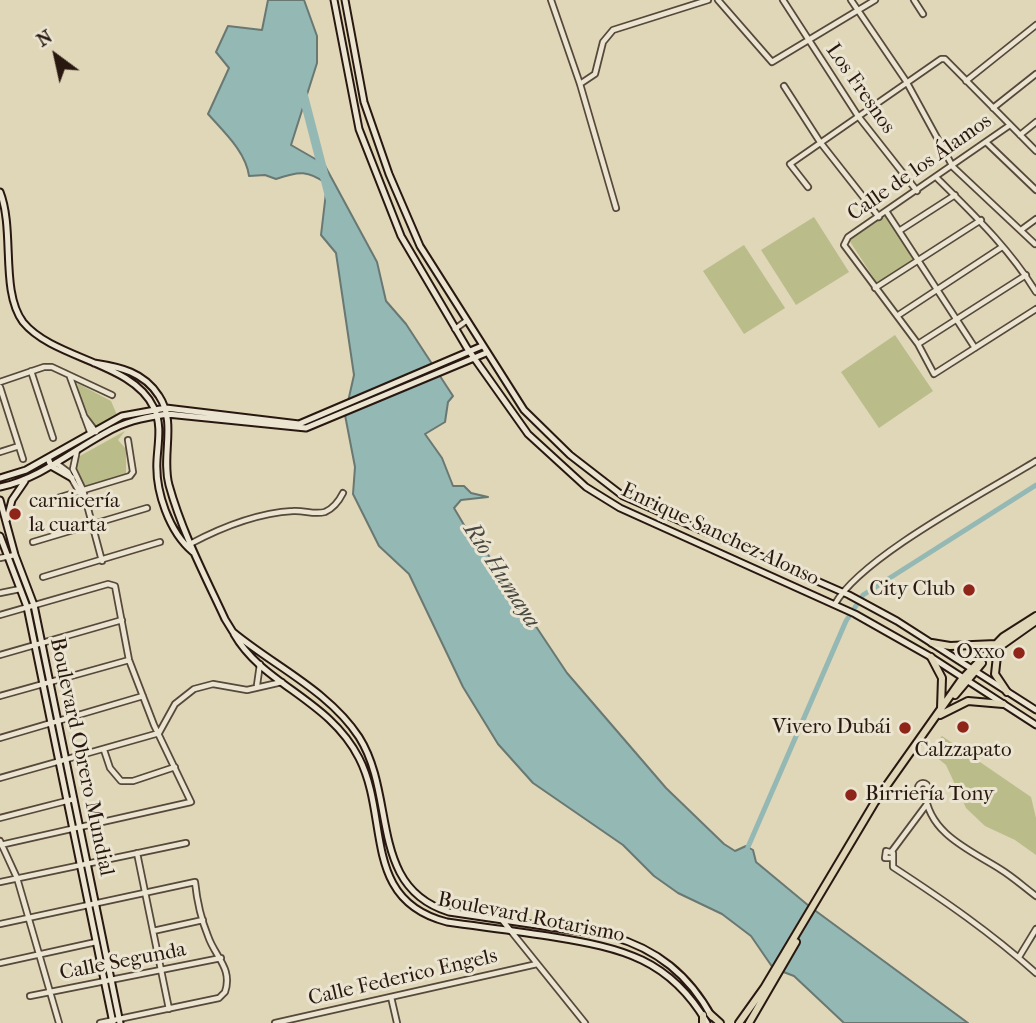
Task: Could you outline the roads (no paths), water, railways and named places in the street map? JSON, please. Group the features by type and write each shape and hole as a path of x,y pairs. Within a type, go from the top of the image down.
{"main road":[{"path":"746,1022 875,802 941,708 997,646 1036,618"},
{"path":"932,643 950,646 997,646"},
{"path":"997,646 995,674 1007,692"},
{"path":"931,657 942,678 941,708"},
{"path":"835,871 882,792 964,680"},
{"path":"938,716 948,708 968,701 1003,704"},
{"path":"733,1023 746,1022 758,1010 766,990"},
{"path":"706,1019 718,1023"}],"street":[{"name":"Enrique Sanchez Alonso","path":"334,0 365,142 401,236 469,352 527,434 586,488 653,526 855,614 931,657 1036,725"},
{"name":"Enrique Sanchez Alonso","path":"345,0 364,102 420,246 524,410 570,456 623,496 863,602 1036,710"},
{"path":"551,0 580,84 616,208"},
{"path":"580,84 596,74 603,42 613,30 708,0"},
{"path":"718,0 769,60 776,62 875,0"},
{"name":"Los Fresnos","path":"783,0 858,116 917,191"},
{"path":"851,0 906,81 953,167 1035,244"},
{"path":"914,0 923,14"},
{"path":"966,81 1036,25"},
{"path":"808,187 790,164 906,81 945,59 1036,151"},
{"path":"993,108 1036,74"},
{"path":"784,86 820,142 878,217"},
{"path":"1020,135 1036,122"},
{"name":"Calle de los Álamos","path":"875,288 844,246 848,237 988,143 1010,125"},
{"path":"365,142 376,138"},
{"path":"988,143 1036,190"},
{"path":"937,178 981,220 1026,275 1036,292"},
{"path":"0,192 7,217 12,293 19,316 36,333 140,389 155,409 158,416 157,471 161,492 177,535 195,554 233,632"},
{"path":"899,231 955,195"},
{"path":"886,211 975,348"},
{"path":"1021,230 1036,219"},
{"path":"981,220 875,288 918,344 931,371 936,374 1036,309"},
{"path":"897,316 1002,247"},
{"path":"918,344 1026,275"},
{"path":"455,329 466,321"},
{"path":"377,396 482,346"},
{"path":"0,478 20,473 122,416 155,409 299,424 486,353"},
{"path":"94,363 119,367 146,380 166,411 167,478 188,545"},
{"path":"23,459 0,384 48,367 112,395"},
{"path":"31,371 53,438"},
{"path":"69,376 84,416 92,431 99,437"},
{"path":"0,487 25,480 121,426 158,416 166,411"},
{"path":"33,502 41,503 82,493 132,475 128,440"},
{"path":"0,452 19,446"},
{"path":"77,450 71,473 82,493"},
{"path":"48,458 54,465 71,473 82,493 102,561"},
{"path":"838,606 842,592 865,570 905,542 1036,461"},
{"path":"6,522 12,500 25,480"},
{"path":"188,545 240,523 263,517 295,510 323,512 340,501 343,493"},
{"name":"Boulevard Obrero Mundial","path":"0,500 31,606 116,1021"},
{"path":"33,541 147,508"},
{"name":"Boulevard Obrero Mundial","path":"0,536 3,557 31,606"},
{"path":"43,577 160,542"},
{"path":"3,557 15,555"},
{"path":"0,615 108,584 115,586 128,660 191,802 0,843 17,878 59,1023"},
{"path":"2,593 20,589"},
{"path":"0,655 122,620"},
{"name":"Boulevard Rotarismo","path":"233,632 245,650 260,664 331,718 353,747 368,780 383,861 391,882 402,898 435,919 607,946 637,955 668,976 706,1019"},
{"name":"Boulevard Rotarismo","path":"233,632 309,688 352,727 376,776 396,866 413,894 429,905 449,912 611,936 649,950 683,976 706,1019"},
{"path":"0,696 128,660"},
{"path":"257,686 260,664"},
{"path":"0,778 159,733 175,704 194,689 213,684 247,690 282,682"},
{"path":"0,738 143,696"},
{"path":"104,750 110,768 121,781 133,781 175,767"},
{"path":"925,793 927,804 957,845 997,867 1036,896"},
{"path":"0,818 71,800"},
{"path":"927,804 892,851 893,867 939,895 1036,973"},
{"path":"0,882 186,843"},
{"path":"137,853 169,1009"},
{"path":"0,923 195,882 203,920 211,943 221,958 227,986 219,998 100,1023"},
{"name":"Boulevard Obrero Mundial","path":"92,904 96,942 108,981"},
{"path":"502,919 584,1023"},
{"path":"153,931 203,920"},
{"path":"535,924 540,935"},
{"path":"1018,957 1036,929"},
{"path":"0,963 96,942"},
{"name":"Calle Segunda","path":"30,996 221,958"},
{"name":"Calle Federico Engels","path":"275,1023 296,1021 537,964"},
{"path":"391,997 397,1023"}],"water":[{"path":"268,0 304,0 317,36 317,63 291,145 324,164 377,262 386,301 406,324 453,396 448,402 445,422 425,434 442,458 453,486 464,486 471,493 488,497 461,500 454,508 467,530 483,547 567,673 666,788 724,844 735,851 746,846 753,850 756,862 809,906 968,1023 844,1023 794,976 773,968 751,936 722,914 678,893 654,876 623,845 533,783 498,744 463,687 409,574 379,546 353,494 355,467 345,415 354,375 336,253 321,235 327,184 303,173 276,179 265,175 249,176 239,151 208,114 229,68 216,52 228,26 262,30"}],"waterway":[{"name":"Río Humaya","path":"302,90 331,202"},
{"path":"748,847 846,621 863,595 1036,485"}],"place":[{"name":"carnicería la cuarta","path":"15,514"},
{"name":"City Club","path":"969,590"},
{"name":"Oxxo","path":"1019,653"},
{"name":"Calzzapato","path":"963,727"},
{"name":"Vivero Dubái","path":"905,728"},
{"name":"Birriería Tony","path":"851,795"}]}
